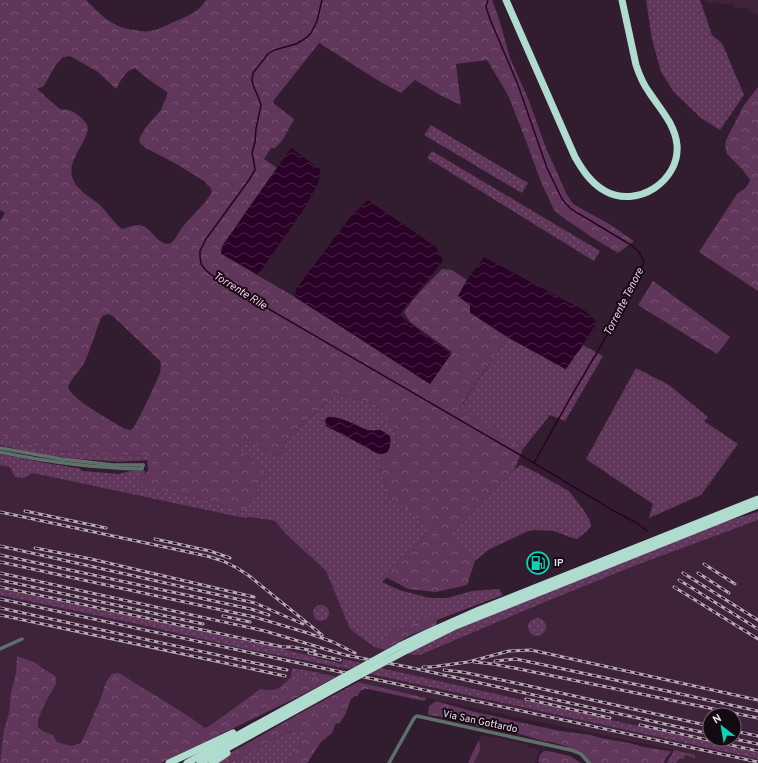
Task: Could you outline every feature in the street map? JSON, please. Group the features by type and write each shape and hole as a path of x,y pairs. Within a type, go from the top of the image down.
{"highway":[{"path":"506,0 575,157 597,186 617,196 631,197 654,189 662,184 675,164 677,147 674,132 668,120 643,83 636,65 622,0"},
{"path":"729,513 758,494"},
{"path":"187,763 453,627 729,513 758,499"},
{"path":"200,763 340,679 400,646 450,622 729,513 758,505"},
{"path":"729,513 758,509"},
{"path":"169,763 234,732 272,720"},
{"path":"212,763 272,720"}],"street":[{"path":"0,448 61,460 113,465 143,465 142,469 107,468 61,463 0,452"},
{"path":"0,649 22,639"},
{"name":"Via San Gottardo","path":"389,763 413,720 417,716 571,750 581,754 589,763"}],"shaded area":[{"path":"706,0 758,0 758,15 747,8 733,8 733,4 707,3"},
{"path":"0,465 10,467 24,478 33,473 244,518 251,517 275,521 286,534 326,571 350,629 385,650 361,663 343,660 343,664 256,642 0,589"},
{"path":"758,520 758,753 731,747 742,747 742,707 702,707 702,740 381,668 406,654 420,655 634,566"},
{"path":"0,595 241,648 349,669 336,677 330,674 292,668 291,677 282,686 271,691 260,689 205,728 129,679 102,689 99,701 81,743 71,746 57,742 53,735 38,727 38,722 43,707 56,684 54,675 36,663 18,656 16,673 11,692 9,713 4,729 0,763"},
{"path":"370,674 758,759 758,763 667,763 674,750 358,682"},
{"path":"482,735 527,744 528,747 540,750 535,763 468,763"}],"green space":[{"path":"0,0 86,0 102,16 113,24 127,29 146,31 160,28 197,11 206,0 492,0 510,58 529,101 546,148 566,193 573,204 609,224 634,241 618,253 593,238 554,210 541,182 508,95 487,60 456,64 461,105 440,95 415,80 401,93 379,81 319,43 274,100 273,103 294,119 282,141 275,148 271,148 264,159 277,168 245,213 221,254 295,297 430,384 452,352 410,322 404,312 417,295 442,269 452,270 467,280 458,296 470,305 470,313 507,337 460,407 523,449 514,470 450,536 475,561 467,585 436,592 408,589 386,577 432,530 398,502 391,501 379,468 379,462 388,456 397,443 394,428 375,404 338,394 302,424 286,441 280,455 271,454 245,439 241,444 240,449 266,473 256,495 242,512 199,498 133,484 148,471 147,456 54,451 0,435 0,221 5,213 0,210","holes":["70,56 98,72 116,89 126,74 135,68 168,93 161,110 146,127 139,139 140,143 146,148 204,181 212,191 207,200 184,225 171,243 169,244 160,241 150,231 142,226 135,225 122,229 99,204 84,193 74,182 71,169 86,136 88,130 87,125 82,118 74,112 60,109 37,89 44,86 55,66 63,57","109,314 160,361 161,365 160,373 147,402 131,430 125,429 84,404 71,392 68,387 84,363 101,318 104,315"]},
{"path":"646,0 700,0 712,35 722,43 744,95 720,130 701,118 674,92 661,72 652,39"},
{"path":"758,87 758,291 699,252 737,194 747,186 750,180 743,170 727,154 725,144 744,105"},
{"path":"431,125 528,183 522,193 424,135"},
{"path":"432,151 600,251 594,261 427,158"},
{"path":"653,281 730,337 717,354 638,305"},
{"path":"507,337 565,369 583,345 603,356 565,421 550,415 523,449 460,408"},
{"path":"636,368 669,385 708,417 704,421 738,444 701,495 649,518 653,504 586,459"},
{"path":"338,394 375,404 394,428 397,443 388,456 379,462 379,468 391,501 398,502 432,530 382,582 399,590 430,598 447,598 472,591 499,589 503,595 437,620 433,617 410,626 393,633 379,642 375,647 350,629 326,571 286,534 275,521 251,517 244,518 33,473 24,478 15,477 10,467 0,465 0,454 78,468 83,471 118,474 131,471 145,471 145,473 134,484 199,498 242,512 266,473 240,449 241,444 245,439 271,454 280,455 286,441 302,424"},
{"path":"0,435 54,451 147,456 148,460 107,461 80,459 40,453 0,445"},
{"path":"520,465 569,491 583,509 591,526 577,539 554,531 528,531 488,550 475,561 449,536"},
{"path":"758,512 758,520 634,566 420,655 406,654 449,632 718,524"},
{"path":"0,589 256,642 342,664 343,659 361,663 349,669 241,648 0,595"},
{"path":"321,605 328,610 329,613 324,620 321,621 314,616 313,613 318,606"},
{"path":"433,617 437,620 436,625 409,636 385,650 375,647 384,637 427,618"},
{"path":"537,618 543,621 546,627 543,633 537,636 531,633 528,627 531,621"},
{"path":"17,656 36,663 54,675 56,684 43,707 38,721 38,727 53,735 57,742 71,746 81,743 99,702 105,684 112,674 119,673 205,728 260,689 275,690 287,681 305,677 311,678 320,674 336,677 292,700 161,763 0,763 4,729 9,713 11,692 16,673"},
{"path":"292,668 322,673 311,678 287,681 291,677"},
{"path":"381,668 702,740 702,747 370,674"},
{"path":"358,682 426,698 426,700 424,701 368,689 363,690 360,691 358,696 354,696 351,699 345,715 339,724 336,723 332,733 321,742 307,763 287,763 307,732 293,731 286,733 228,763 215,763 304,711"},
{"path":"436,701 475,712 560,731 591,735 671,752 665,759 664,763 589,763 579,752 565,746 510,731 470,725 456,720 429,715 429,706"},
{"path":"293,731 308,731 287,763 228,763 282,735"},
{"path":"478,741 480,743 480,749 478,755 474,763 468,763"},
{"path":"703,747 731,747 758,753 758,759"},
{"path":"674,750 695,755 695,758 685,755 684,759 679,759 676,763 667,763"},
{"path":"544,751 570,756 581,763 540,763 538,761 540,755"}],"water":[{"path":"291,148 320,169 319,182 304,209 258,275 221,253 222,246"},
{"path":"368,200 436,247 443,261 399,315 451,354 430,384 295,297 296,289 351,216"},
{"path":"484,257 585,311 597,322 566,369 507,337 470,312 470,305 458,296 467,280"},
{"path":"328,417 343,419 368,430 381,430 390,436 390,447 388,451 382,454 373,451 326,426 325,420"}],"waterway":[{"name":"Torrente Rile","path":"322,0 317,21 311,33 296,44 274,50 268,54 253,73 253,85 261,105 252,153 255,170 206,239 200,251 201,264 209,273 219,280 637,523 647,531"},
{"name":"Torrente Tenore","path":"488,0 486,7 490,19 518,85 547,168 562,199 571,209 631,245 639,252 644,262 606,337 534,463"}],"railway":[{"path":"25,511 106,528"},
{"path":"0,512 207,556 223,561 248,575 322,635"},
{"path":"155,539 210,551 230,558"},
{"path":"0,546 255,603 303,624"},
{"path":"35,548 91,559 254,597"},
{"path":"0,555 251,609 269,615"},
{"path":"0,562 254,617 308,633 333,642 355,653"},
{"path":"704,564 735,584"},
{"path":"0,573 265,631 345,655 408,667 702,732"},
{"path":"683,573 758,620"},
{"path":"698,573 729,593"},
{"path":"0,580 203,624"},
{"path":"679,580 758,629"},
{"path":"0,587 283,647 315,651"},
{"path":"674,587 758,639"},
{"path":"0,599 758,762"},
{"path":"0,608 287,670"},
{"path":"0,615 285,676"},
{"path":"223,616 250,622"},
{"path":"423,667 468,662 509,651 531,650 758,700"},
{"path":"309,653 340,660"},
{"path":"495,661 516,659 758,711"},
{"path":"474,662 519,669 758,718"},
{"path":"444,670 462,672 511,682 702,724"},
{"path":"526,699 610,718"},
{"path":"640,725 758,751"},
{"path":"742,733 758,736"},
{"path":"742,741 758,744"}],"place":[{"name":"IP","path":"538,563"}]}
